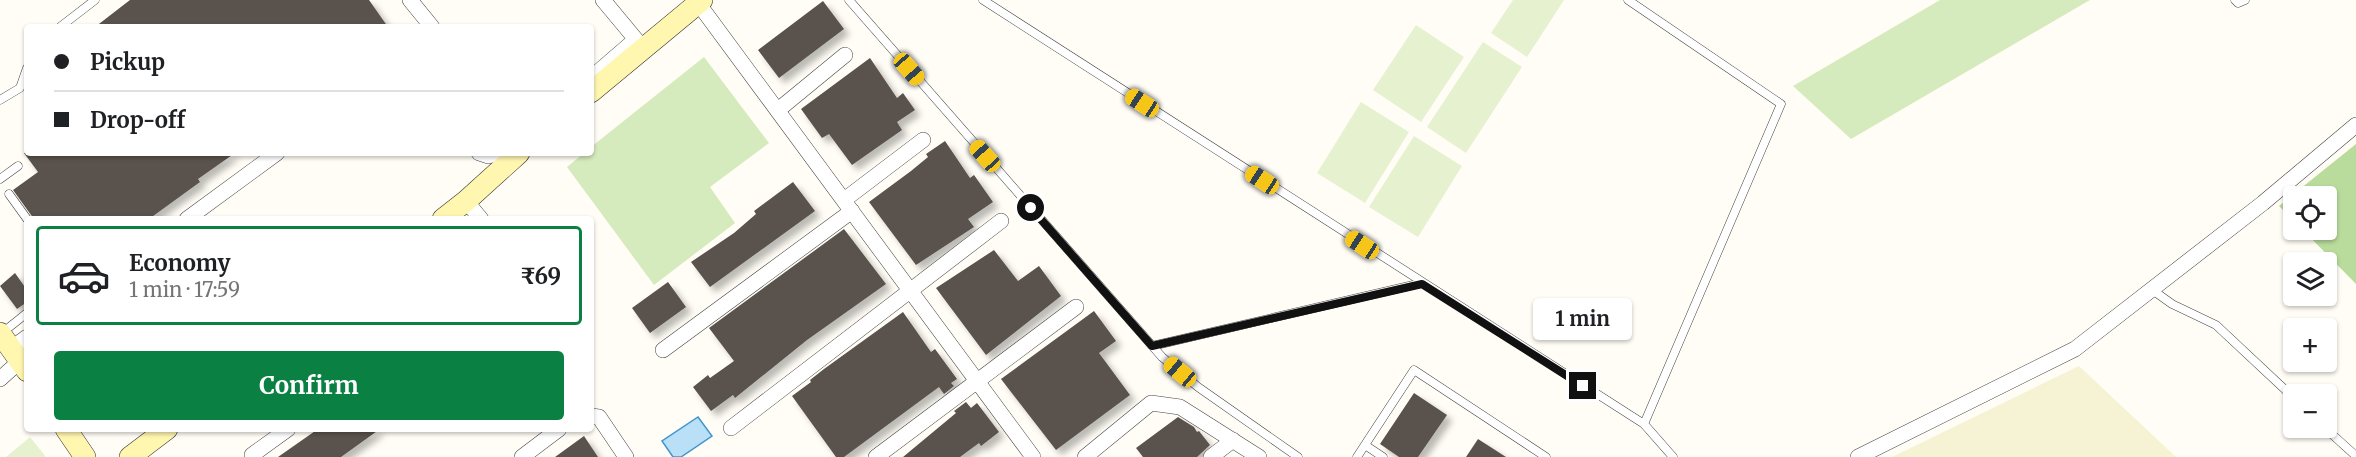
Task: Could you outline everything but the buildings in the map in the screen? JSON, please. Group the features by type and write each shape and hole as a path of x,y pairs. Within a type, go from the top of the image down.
{"street":[{"path":"410,0 430,24"},
{"path":"603,0 639,44"},
{"path":"594,76 700,1 777,110 1034,457"},
{"path":"594,89 639,44"},
{"path":"777,110 846,55"},
{"path":"1858,457 2075,349 2263,202 2356,125"},
{"path":"663,350 848,206 923,140"},
{"path":"192,216 273,156"},
{"path":"447,216 516,156"},
{"path":"466,201 478,216"},
{"path":"731,428 1001,221"},
{"path":"876,457 1076,307"},
{"path":"0,379 15,348"},
{"path":"1085,457 1151,403 1180,406 1259,457"},
{"path":"594,416 599,417 626,457"},
{"path":"68,432 85,457"},
{"path":"130,457 163,432"},
{"path":"252,454 284,432"},
{"path":"522,457 556,432"},
{"path":"1211,457 1233,440"}],"lane":[{"path":"64,24 95,0"},
{"path":"849,0 1162,357 1198,387 1298,457"},
{"path":"983,0 1422,284 1644,424 1673,457"},
{"path":"1628,0 1781,104 1644,424"},
{"path":"2235,0 2238,3 2245,0"},
{"path":"0,100 20,88 24,77"},
{"path":"0,179 18,166"},
{"path":"9,194 25,216"},
{"path":"1152,346 1422,284"},
{"path":"2151,289 2172,304 2216,325 2283,388"},
{"path":"15,348 24,322"},
{"path":"1357,457 1414,370 1546,457"},
{"path":"2336,438 2356,456"},
{"path":"1365,445 1383,457"}],"shaded area":[{"path":"2079,366 2176,457 1892,457"}],"green space":[{"path":"1513,0 1564,0 1527,57 1491,33"},
{"path":"1940,0 2090,0 1851,139 1793,86"},
{"path":"1416,25 1464,57 1421,122 1373,90"},
{"path":"1483,42 1522,67 1466,153 1427,127"},
{"path":"704,57 769,143 710,187 735,223 654,285 567,167 580,156 594,156 594,145"},
{"path":"1361,102 1409,132 1365,203 1317,173"},
{"path":"1414,136 1462,166 1418,237 1369,207"},
{"path":"2356,144 2356,284 2337,265 2337,252 2325,252 2313,240 2337,240 2337,186 2304,186"},
{"path":"30,437 46,457 6,457"}],"water":[{"path":"698,417 712,436 681,457 673,457 662,441"}],"route":[{"path":"1031,208 1152,346 1422,284 1583,386"}]}
